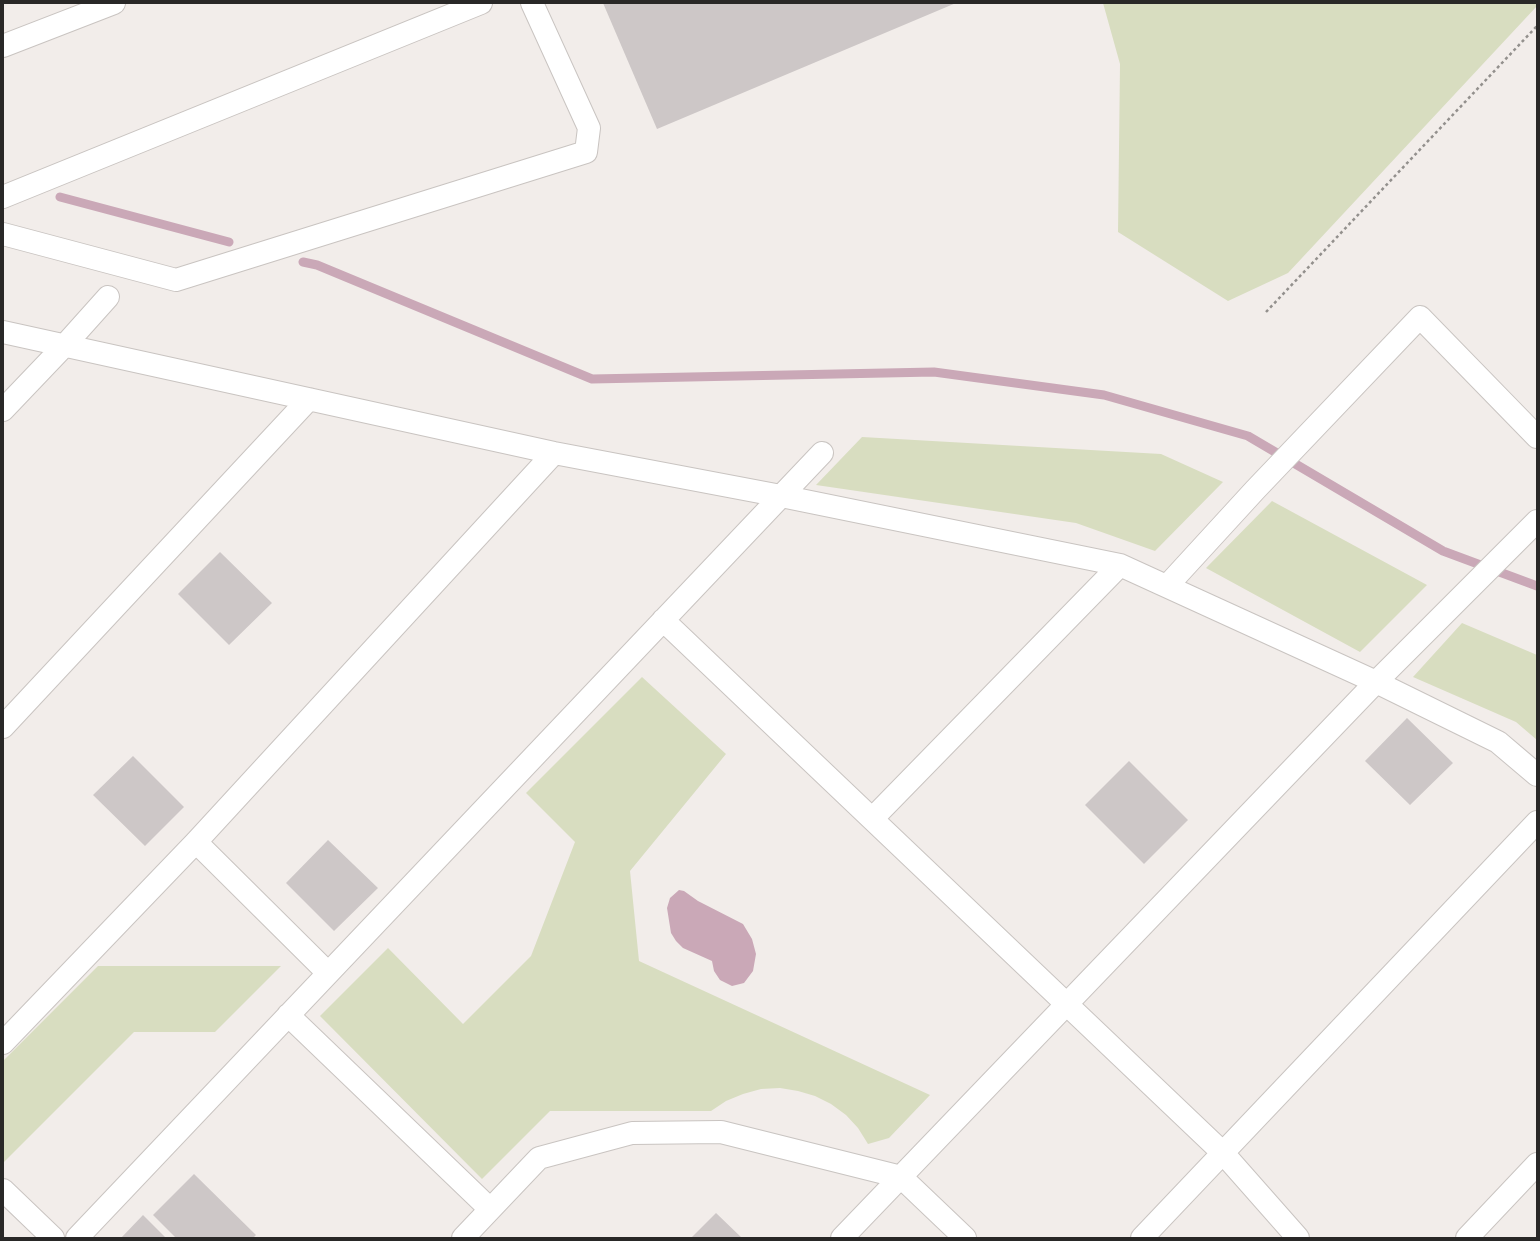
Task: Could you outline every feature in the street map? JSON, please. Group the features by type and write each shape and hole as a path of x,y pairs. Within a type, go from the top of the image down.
{"street":[{"path":"3,46 114,3"},
{"path":"3,197 481,3"},
{"path":"3,234 176,280 586,152 589,128 532,3"},
{"path":"3,410 108,297"},
{"path":"1167,586 1255,490 1420,317 1537,437"},
{"path":"3,332 554,453 781,496 1120,565 1376,682 1498,742 1537,775"},
{"path":"3,727 309,399"},
{"path":"3,1043 196,842 554,453"},
{"path":"77,1238 822,453"},
{"path":"842,1238 1376,682 1537,521"},
{"path":"872,819 1120,565"},
{"path":"663,620 1223,1153 1298,1238"},
{"path":"1142,1238 1537,822"},
{"path":"196,842 328,973"},
{"path":"288,1015 490,1209"},
{"path":"463,1238 539,1158 632,1133 721,1132 901,1177 965,1238"},
{"path":"1467,1238 1537,1164"},
{"path":"3,1190 53,1238"}],"path":[{"path":"1266,312 1537,26"}],"green space":[{"path":"1103,3 1537,3 1537,6 1288,273 1228,301 1118,232 1120,64"},
{"path":"862,437 1161,454 1223,482 1155,551 1076,523 816,485"},
{"path":"1272,501 1427,585 1360,652 1206,568"},
{"path":"1462,623 1537,655 1537,740 1516,722 1413,677"},
{"path":"642,677 726,754 630,871 639,961 930,1095 889,1138 868,1144 858,1128 846,1115 831,1104 815,1096 780,1088 761,1089 743,1094 726,1101 711,1111 550,1111 482,1179 320,1016 388,948 463,1024 531,956 575,842 526,793"},
{"path":"98,966 281,966 215,1032 134,1032 3,1163 3,1061"}],"shaded area":[{"path":"679,890 684,891 698,901 743,924 752,939 756,954 753,971 744,983 732,986 720,980 714,971 712,961 683,948 676,941 671,933 667,908 670,898"}],"building":[{"path":"603,3 956,3 657,129"},
{"path":"220,552 272,603 229,645 178,594"},
{"path":"1407,718 1453,763 1410,805 1365,761"},
{"path":"133,756 184,807 145,846 93,795"},
{"path":"1129,761 1188,820 1144,864 1085,805"},
{"path":"328,840 378,888 334,931 286,883"},
{"path":"194,1174 256,1235 253,1238 176,1238 153,1215"},
{"path":"716,1213 742,1238 691,1238"},
{"path":"143,1215 166,1238 121,1238"}],"waterway":[{"path":"60,197 229,242"},
{"path":"303,262 317,265 592,379 934,372 1104,395 1248,436 1443,551 1537,586"}]}
